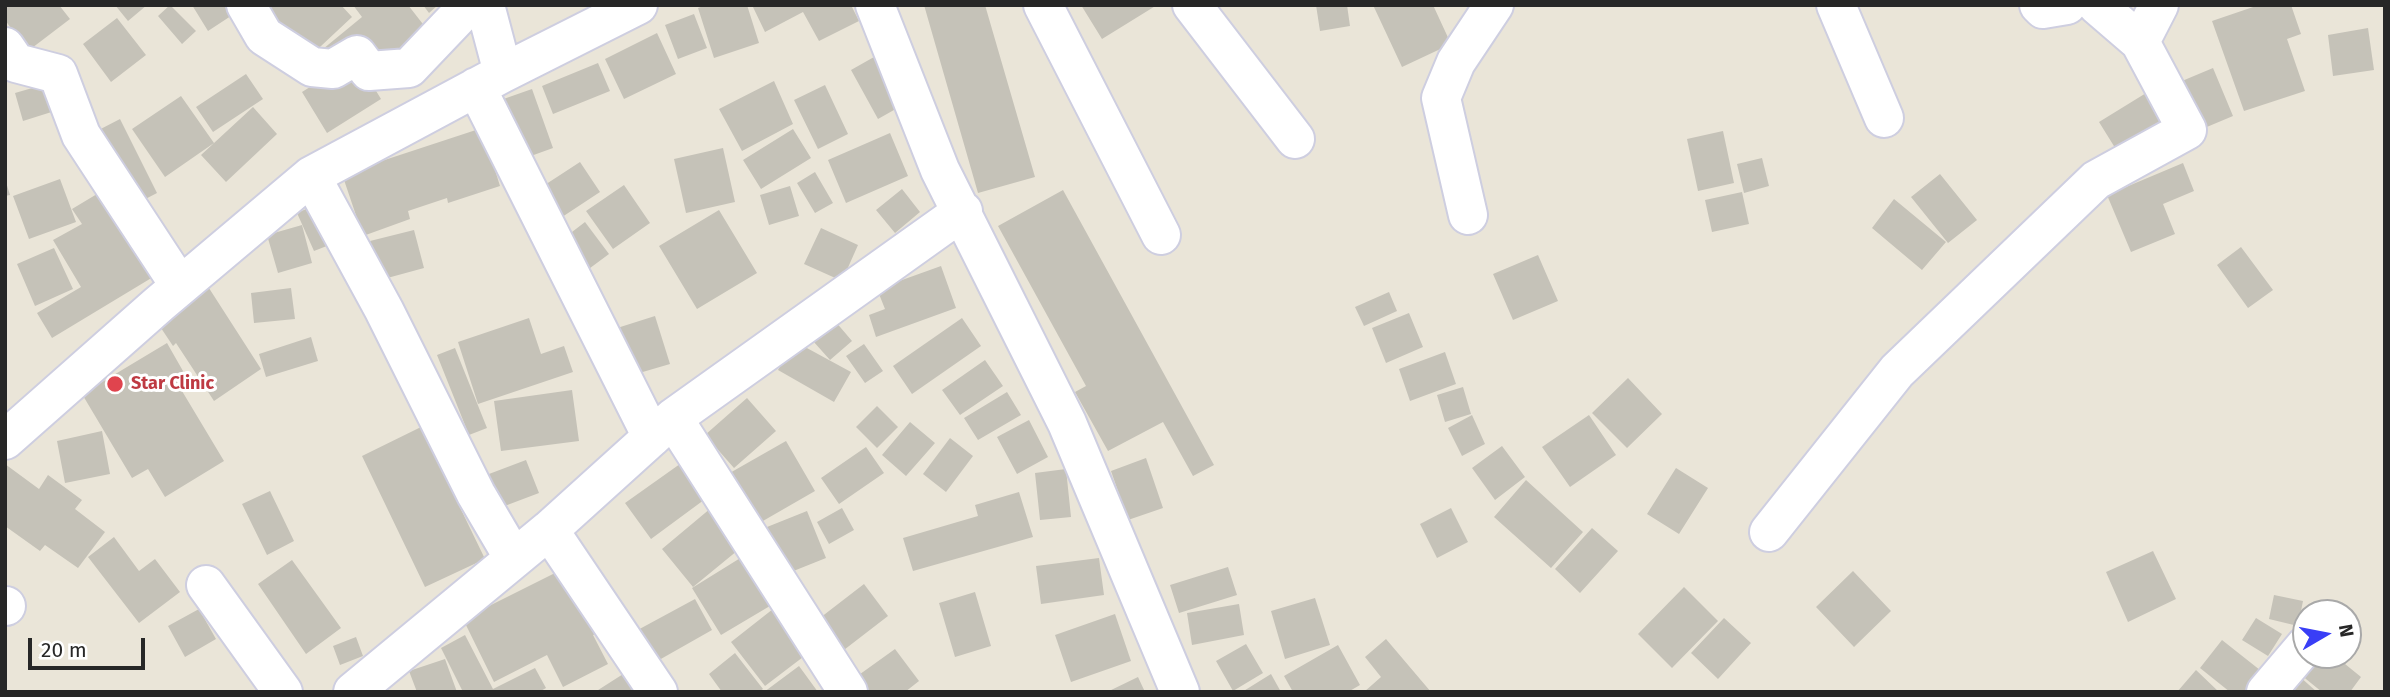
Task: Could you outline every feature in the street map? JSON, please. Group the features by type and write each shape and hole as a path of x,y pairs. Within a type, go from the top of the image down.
{"street":[{"path":"246,5 264,36 312,67 333,69 357,55 369,71 409,68 469,5"},
{"path":"485,5 489,80 662,427 848,692"},
{"path":"6,436 312,176 489,80 638,5"},
{"path":"875,5 940,170 963,211 1066,424 1180,692"},
{"path":"1043,5 1161,235"},
{"path":"1192,5 1295,139"},
{"path":"1468,215 1441,98 1456,62 1494,5"},
{"path":"1836,5 1884,118"},
{"path":"2039,5 2043,9 2067,5"},
{"path":"1769,532 1898,371 2096,180 2187,130 2140,42 2097,5"},
{"path":"2140,42 2159,5"},
{"path":"5,47 16,63 58,74 82,135 180,286"},
{"path":"312,176 384,310 476,494 513,557"},
{"path":"353,692 513,557 549,530 662,427 963,211"},
{"path":"549,530 659,692"},
{"path":"206,585 283,692"},
{"path":"2266,692 2292,661"}],"building":[{"path":"5,5 59,5 70,19 28,51 5,20"},
{"path":"115,5 147,5 128,21"},
{"path":"170,5 196,31 182,44 158,16"},
{"path":"192,5 233,5 237,12 208,31"},
{"path":"260,5 341,5 352,17 305,61"},
{"path":"353,5 408,5 426,28 378,68 337,66 323,49 362,17"},
{"path":"423,5 438,5 429,13"},
{"path":"706,5 747,5 759,43 714,58 698,8"},
{"path":"752,5 851,5 859,21 819,41 803,12 765,32"},
{"path":"924,5 985,5 1035,177 978,193"},
{"path":"1081,5 1157,5 1102,39"},
{"path":"1316,5 1347,5 1350,26 1320,31"},
{"path":"1373,5 1433,5 1451,44 1402,67"},
{"path":"2259,5 2291,5 2301,34 2287,39 2305,91 2244,111 2212,21"},
{"path":"694,14 707,48 678,59 665,25"},
{"path":"117,18 146,55 111,82 83,44"},
{"path":"2368,28 2374,70 2333,76 2328,35"},
{"path":"657,33 676,74 624,99 605,59"},
{"path":"874,57 901,106 878,119 851,70"},
{"path":"356,58 381,99 327,133 302,92"},
{"path":"598,63 610,91 553,114 542,86"},
{"path":"2213,68 2233,116 2202,129 2182,81"},
{"path":"246,74 263,99 213,132 196,107"},
{"path":"774,81 793,124 742,151 719,109"},
{"path":"53,82 61,109 23,121 15,93"},
{"path":"825,85 848,134 818,149 794,100"},
{"path":"532,89 553,148 517,161 495,102"},
{"path":"2151,90 2174,126 2122,159 2099,122"},
{"path":"181,96 214,143 165,177 132,129"},
{"path":"253,107 277,134 226,182 201,155"},
{"path":"120,119 157,193 128,208 91,134"},
{"path":"482,128 500,186 448,203 447,198 408,211 410,219 363,236 342,174"},
{"path":"793,129 811,158 761,189 743,160"},
{"path":"1723,131 1734,183 1698,191 1687,139"},
{"path":"890,133 908,176 846,203 828,160"},
{"path":"723,148 735,202 686,213 674,159"},
{"path":"1762,158 1769,186 1744,193 1737,164"},
{"path":"580,162 600,192 553,223 534,192"},
{"path":"2183,163 2194,191 2163,204 2175,234 2131,252 2107,195"},
{"path":"815,172 833,203 815,213 797,183"},
{"path":"1940,174 1977,220 1948,243 1911,197"},
{"path":"5,179 10,195 5,196"},
{"path":"60,179 76,222 29,239 13,196"},
{"path":"112,185 163,271 52,338 37,313 81,287 53,240 82,224 72,209"},
{"path":"624,185 650,223 613,249 586,211"},
{"path":"790,186 799,216 769,225 760,195"},
{"path":"902,189 920,212 895,233 876,210"},
{"path":"1063,190 1214,465 1193,476 1163,422 1108,451 1075,392 1086,386 998,226"},
{"path":"1742,192 1749,224 1712,232 1705,200"},
{"path":"1894,199 1946,242 1922,270 1872,228"},
{"path":"320,203 337,242 314,251 297,213"},
{"path":"719,210 757,273 697,309 659,246"},
{"path":"585,222 609,254 582,274 559,242"},
{"path":"302,225 312,263 278,273 267,235"},
{"path":"821,228 858,245 842,281 804,264"},
{"path":"414,230 424,268 380,280 370,241"},
{"path":"2241,247 2273,290 2248,308 2217,265"},
{"path":"54,248 73,289 35,306 17,264"},
{"path":"1538,255 1558,301 1513,320 1493,274"},
{"path":"941,266 956,308 876,337 869,315 885,309 877,289"},
{"path":"207,285 261,369 214,401 176,343 173,346 155,319"},
{"path":"291,288 295,319 254,323 251,293"},
{"path":"1389,292 1397,311 1364,326 1355,307"},
{"path":"1409,313 1423,347 1386,363 1372,328"},
{"path":"655,316 670,364 629,376 614,329"},
{"path":"529,318 541,354 564,346 573,372 478,404 458,342"},
{"path":"962,318 981,346 912,394 893,366"},
{"path":"835,321 852,341 830,360 813,341"},
{"path":"311,337 318,361 266,377 259,354"},
{"path":"794,341 851,372 834,402 778,370"},
{"path":"167,343 191,385 182,391 224,461 165,497 148,469 132,478 82,394"},
{"path":"864,344 883,371 865,383 846,356"},
{"path":"455,348 487,428 469,435 437,355"},
{"path":"1445,352 1456,384 1410,401 1399,369"},
{"path":"985,360 1003,386 960,415 942,390"},
{"path":"1628,378 1662,414 1627,448 1592,413"},
{"path":"1463,387 1471,414 1445,422 1437,395"},
{"path":"572,390 579,441 501,451 494,401"},
{"path":"1007,392 1021,415 978,440 964,418"},
{"path":"747,398 776,431 734,468 705,435"},
{"path":"877,406 898,427 877,448 856,427"},
{"path":"1472,415 1485,444 1462,456 1448,428"},
{"path":"1589,415 1616,455 1570,487 1542,447"},
{"path":"1029,420 1048,457 1017,474 997,437"},
{"path":"910,422 935,443 906,476 882,455"},
{"path":"421,427 485,559 425,587 362,456"},
{"path":"102,431 110,474 65,483 57,441"},
{"path":"950,438 973,456 946,492 923,474"},
{"path":"786,441 815,491 749,529 721,478"},
{"path":"1502,446 1525,477 1495,500 1472,468"},
{"path":"866,447 884,473 839,504 821,478"},
{"path":"1146,458 1163,508 1128,520 1111,471"},
{"path":"687,459 712,494 651,539 625,503"},
{"path":"526,460 539,493 502,507 489,474"},
{"path":"5,464 39,489 48,475 82,500 75,509 105,532 78,568 45,545 40,551 5,526"},
{"path":"1676,468 1708,488 1679,534 1647,514"},
{"path":"1066,469 1071,517 1040,520 1035,473"},
{"path":"1526,480 1583,532 1551,568 1494,517"},
{"path":"270,491 294,541 267,555 242,504"},
{"path":"1019,492 1033,537 913,571 903,538 978,516 975,505"},
{"path":"711,508 743,546 693,587 662,549"},
{"path":"842,508 854,530 829,544 817,522"},
{"path":"1451,508 1468,542 1437,558 1420,524"},
{"path":"807,511 826,558 781,576 762,529"},
{"path":"1592,528 1618,551 1580,593 1555,569"},
{"path":"114,537 139,571 155,559 180,592 139,623 88,557"},
{"path":"2153,551 2176,599 2128,622 2106,572"},
{"path":"750,552 780,600 721,635 692,588"},
{"path":"1099,558 1104,595 1041,604 1036,566"},
{"path":"292,560 341,628 306,654 258,584"},
{"path":"567,567 600,632 593,635 608,664 563,687 547,655 494,682 463,619"},
{"path":"1228,567 1237,595 1179,613 1170,585"},
{"path":"1853,571 1891,611 1854,647 1816,607"},
{"path":"864,584 888,616 840,653 816,621"},
{"path":"1684,587 1718,621 1672,668 1638,634"},
{"path":"975,592 991,646 955,657 939,603"},
{"path":"2274,595 2293,599 2292,625 2269,619"},
{"path":"1315,598 1330,645 1285,659 1271,611"},
{"path":"695,599 712,630 652,664 634,632"},
{"path":"1239,604 1244,635 1192,645 1187,613"},
{"path":"199,609 216,639 185,657 168,626"},
{"path":"773,609 807,654 765,686 731,642"},
{"path":"1115,614 1131,661 1071,682 1055,635"},
{"path":"1724,618 1751,643 1718,679 1691,653"},
{"path":"2256,618 2282,634 2268,656 2242,640"},
{"path":"465,635 493,689 535,668 546,688 539,692 463,692 441,648"},
{"path":"356,637 363,656 340,665 333,646"},
{"path":"1386,639 1431,692 1364,692 1381,677 1365,657"},
{"path":"2222,640 2265,674 2251,692 2230,692 2200,668"},
{"path":"1246,644 1263,673 1233,691 1216,661"},
{"path":"1338,645 1360,685 1348,692 1293,692 1284,676"},
{"path":"895,649 919,681 905,692 867,692 856,677"},
{"path":"735,653 763,689 759,692 722,692 709,674"},
{"path":"445,659 457,692 417,692 409,671"},
{"path":"799,666 818,692 764,692"},
{"path":"631,669 645,692 595,692"},
{"path":"2306,669 2351,669 2361,677 2350,692 2322,692 2301,675"},
{"path":"2196,670 2219,692 2177,692"},
{"path":"1271,674 1281,692 1242,692"},
{"path":"2299,676 2317,692 2285,692"},
{"path":"1138,677 1145,692 1107,692"}],"place":[{"name":"Star Clinic","path":"115,384"}]}
